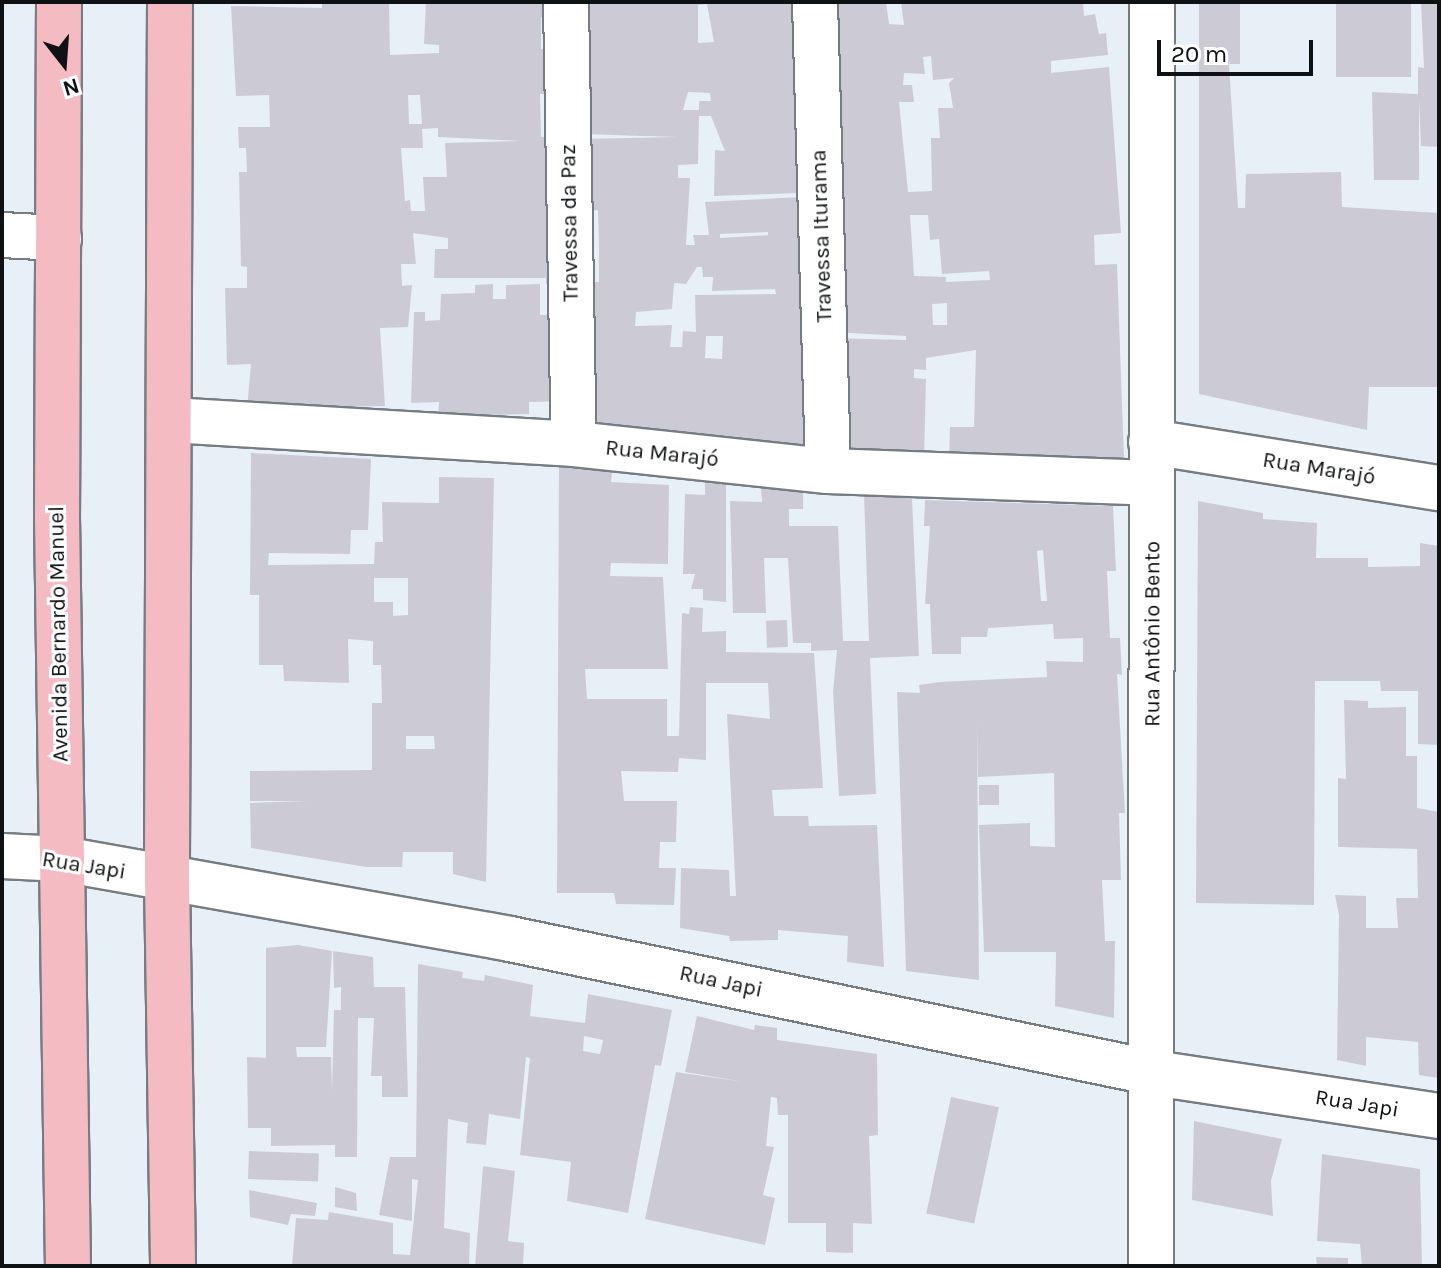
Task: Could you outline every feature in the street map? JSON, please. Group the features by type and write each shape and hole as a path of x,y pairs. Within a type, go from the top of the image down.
{"main road":[{"name":"Avenida Bernardo Manuel","path":"59,2 62,859 68,1266"},
{"path":"170,2 171,420 167,880 173,1266"}],"street":[{"name":"Travessa da Paz","path":"566,2 574,444"},
{"name":"Travessa Iturama","path":"815,2 828,471"},
{"name":"Rua Antônio Bento","path":"1151,1266 1154,1073 1152,2"},
{"path":"2,235 59,238"},
{"name":"Rua Marajó","path":"171,420 574,444 828,471 1152,462 1439,488"},
{"name":"Rua Japi","path":"2,856 62,859 528,942 1154,1073 1439,1116"}],"building":[{"path":"322,2 389,2 390,55 439,53 439,45 424,44 426,2 550,2 550,17 541,17 541,49 550,49 549,94 540,94 541,137 561,138 562,284 546,284 546,278 434,278 435,249 448,249 448,238 413,233 416,264 401,264 402,286 412,285 408,327 380,328 385,406 247,409 251,364 227,365 225,288 247,288 247,267 241,266 239,172 247,172 246,148 239,148 238,127 270,127 269,95 236,96 231,6 322,8","holes":["408,95 420,95 422,124 409,124","438,128 438,137 521,141 445,143 447,177 423,177 425,211 411,211 410,200 405,201 401,148 423,148 422,129"]},
{"path":"578,2 800,2 801,193 714,196 715,150 725,151 711,116 699,116 698,164 678,165 678,178 690,178 686,245 695,245 693,235 709,235 705,202 800,197 816,445 698,439 699,434 583,424 588,282 599,282 599,246 598,210 582,212 580,139 678,137 580,134 589,71 580,71","holes":["707,4 714,42 698,43 698,5","688,92 710,93 711,101 699,101 699,110 683,110","768,232 768,235 720,238 720,234","697,267 702,267 703,277 713,277 712,291 775,289 776,294 695,295 696,332 683,331 682,347 670,347 672,325 635,326 636,312 672,309 674,283 686,284","706,336 723,336 722,359 705,358"]},
{"path":"825,2 886,2 889,24 904,25 901,2 1083,2 1084,16 1095,14 1099,34 1106,33 1108,55 1051,61 1051,73 1109,67 1121,233 1094,235 1095,265 1117,264 1124,459 974,454 974,462 949,462 950,427 974,427 976,350 926,358 926,370 914,369 914,378 926,379 924,460 841,458 830,338 906,340 906,336 830,332","holes":["931,56 933,80 954,78 949,83 953,108 938,108 940,138 931,138 932,191 908,192 899,102 914,102 912,85 903,85 904,73 925,74 923,57","910,215 928,215 930,240 939,239 942,274 989,271 990,280 946,282 946,277 914,276","947,303 947,325 933,325 932,304"]},
{"path":"1199,2 1240,2 1240,64 1229,64 1238,208 1245,208 1246,174 1341,172 1342,207 1439,213 1439,387 1369,387 1367,430 1199,394"},
{"path":"1336,2 1411,2 1411,77 1336,77"},
{"path":"1421,2 1439,2 1439,147 1421,146 1419,99 1419,180 1374,180 1372,92 1418,94 1418,67 1424,68"},
{"path":"493,284 493,299 506,299 506,285 540,284 540,315 563,314 567,401 529,402 529,414 438,416 439,402 411,403 414,312 425,312 425,321 440,320 441,294 475,293 475,285"},
{"path":"251,453 371,459 368,530 351,530 350,554 269,553 268,565 374,564 375,542 383,542 382,502 439,503 439,477 494,478 486,882 453,874 453,852 403,852 402,867 366,867 251,848 250,803 308,801 250,801 250,771 372,770 372,703 382,703 381,665 373,665 373,641 348,639 349,683 284,681 283,665 259,665 259,595 250,595","holes":["374,578 408,578 408,615 393,616 393,602 374,602","406,736 434,736 435,749 406,749"]},
{"path":"559,466 612,471 611,482 669,485 668,564 611,563 610,576 663,577 668,669 585,669 587,699 667,699 667,736 679,736 682,613 689,614 690,607 703,608 702,632 726,631 726,652 814,653 823,788 772,790 774,816 808,816 809,826 877,825 884,967 847,962 848,936 778,930 778,940 730,941 729,936 680,928 681,868 729,870 730,896 736,896 727,714 770,719 768,683 706,683 706,760 679,758 678,772 621,771 624,801 677,801 676,842 660,842 659,868 676,868 674,905 616,904 614,893 557,893"},
{"path":"705,483 726,484 726,602 703,600 703,589 691,589 695,574 683,574 685,494 705,495"},
{"path":"761,487 803,490 803,509 789,509 789,526 838,526 843,641 869,641 864,495 912,498 919,656 870,658 876,794 839,796 833,692 837,650 811,651 811,643 793,643 788,558 764,558 766,613 733,613 730,501 762,502"},
{"path":"925,500 1113,506 1116,571 1107,571 1110,638 1120,638 1122,675 1117,674 1125,813 1119,813 1121,880 1102,880 1105,941 1115,941 1114,1018 1055,1006 1056,952 984,952 979,825 1030,823 1030,846 1055,847 1054,773 978,777 977,721 979,980 906,971 897,692 920,693 919,685 940,682 1047,677 1046,661 1083,662 1083,638 1054,639 1053,624 988,628 987,637 961,637 961,654 932,654 930,604 925,604 930,526 924,526","holes":["1043,550 1047,601 1041,601 1037,551"]},
{"path":"1198,501 1263,513 1263,519 1317,523 1316,558 1368,558 1368,567 1420,566 1420,543 1439,546 1439,745 1418,744 1418,691 1381,691 1380,681 1315,681 1314,905 1196,903"},
{"path":"787,620 788,647 767,648 766,621"},
{"path":"1344,700 1368,701 1368,708 1406,707 1406,756 1417,756 1417,808 1439,812 1439,1078 1419,1075 1418,1042 1366,1037 1366,1066 1337,1060 1339,915 1335,895 1366,896 1366,928 1398,928 1396,898 1418,898 1417,849 1338,847 1338,778 1346,779"},
{"path":"979,785 999,785 999,805 979,805"},
{"path":"298,945 332,951 326,1047 296,1047 297,1057 331,1057 332,1091 334,1010 341,1010 341,987 334,988 333,951 373,957 374,987 405,987 408,1097 382,1097 382,1076 371,1076 374,1018 358,1018 357,1157 335,1157 335,1145 271,1146 271,1128 248,1128 247,1057 266,1058 266,948"},
{"path":"418,964 463,972 462,978 484,981 485,975 533,985 530,1016 585,1023 588,994 672,1010 661,1066 655,1065 628,1213 567,1201 571,1162 520,1155 530,1058 526,1057 520,1119 489,1114 486,1145 466,1143 468,1123 448,1119 444,1228 470,1233 469,1266 292,1266 296,1218 328,1220 329,1212 393,1223 393,1254 410,1255 418,1180 412,1179 412,1221 379,1215 390,1157 416,1157","holes":["584,1036 603,1040 600,1054 583,1051"]},
{"path":"697,1016 754,1030 755,1025 777,1028 777,1040 877,1054 878,1135 869,1136 872,1224 853,1223 853,1253 826,1252 826,1223 788,1223 788,1115 778,1115 777,1098 771,1097 766,1146 774,1147 763,1195 775,1198 765,1245 645,1219 676,1072 744,1082 685,1072"},
{"path":"951,1097 999,1107 974,1224 926,1213"},
{"path":"1194,1121 1282,1139 1271,1181 1273,1216 1192,1200"},
{"path":"249,1151 319,1153 318,1181 248,1179"},
{"path":"1322,1154 1420,1169 1422,1266 1362,1266 1360,1244 1317,1241"},
{"path":"483,1166 515,1171 508,1241 524,1243 523,1266 475,1266"},
{"path":"335,1187 356,1193 357,1211 335,1207"},
{"path":"249,1190 317,1203 315,1216 291,1214 288,1225 250,1217"},
{"path":"1316,1257 1348,1258 1348,1266 1317,1266"}]}
